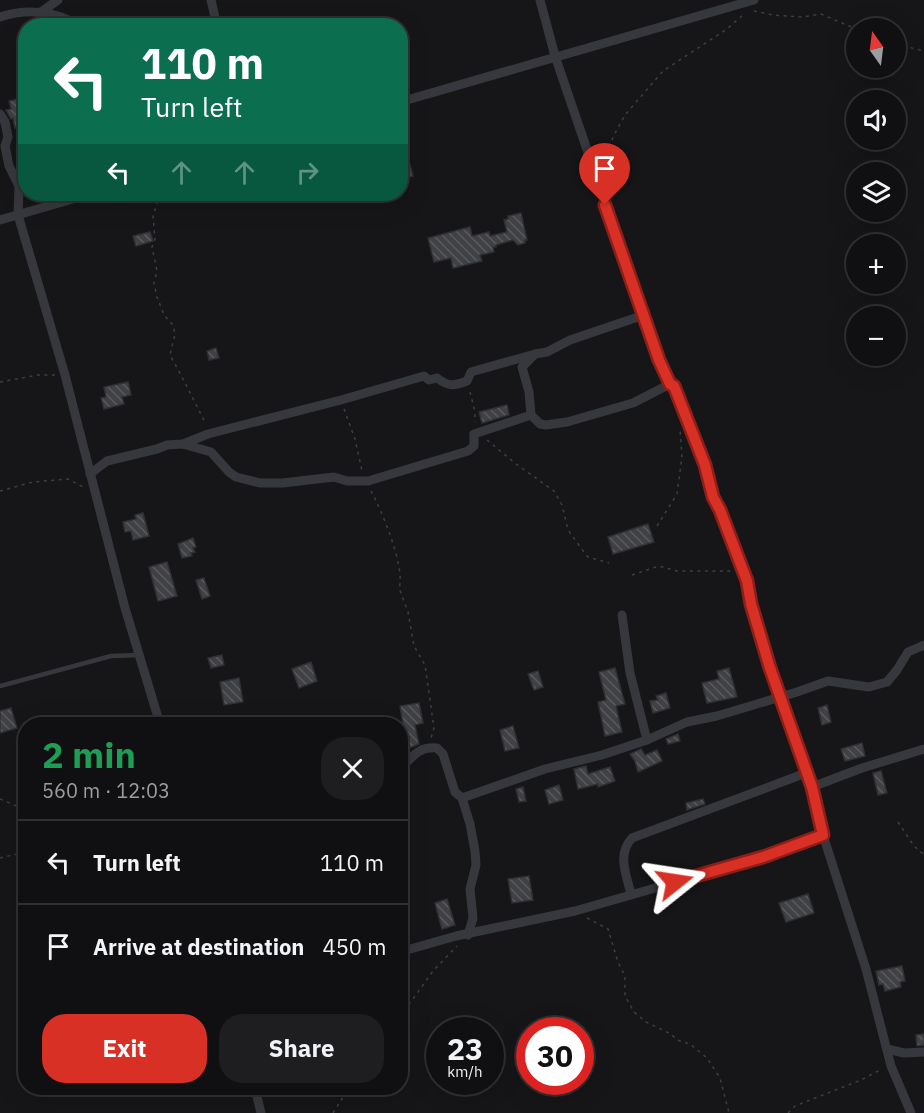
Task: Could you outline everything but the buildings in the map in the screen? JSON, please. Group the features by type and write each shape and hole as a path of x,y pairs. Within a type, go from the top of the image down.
{"street":[{"path":"41,12 58,0"},
{"path":"212,0 215,18"},
{"path":"540,0 555,56 659,360 670,384 674,386 693,433 705,465 709,486 743,570 780,696 812,787 823,835 866,969 891,1066 911,1113"},
{"path":"408,100 555,56 749,4"},
{"path":"0,17 20,11 41,12 65,18"},
{"path":"0,114 5,122 8,137 5,146 9,166 18,184"},
{"path":"18,201 18,215 158,717"},
{"path":"0,220 66,201"},
{"path":"90,474 107,461 166,445 183,444 208,434 424,376 429,380 437,378 448,386 467,381 471,372 546,352 570,340 644,315"},
{"path":"535,354 522,367 529,392 531,415 540,424 567,422 633,403 670,384"},
{"path":"183,444 211,452 229,472 243,479 260,483 283,483 333,477 347,481 364,481 376,480 468,451 474,446 474,434 531,415"},
{"path":"622,615 630,673 647,740"},
{"path":"462,798 546,769 602,755 647,740 687,722 717,716 828,681 869,687 887,682 908,652 924,645"},
{"path":"408,760 428,747 438,748 443,754 455,792 462,798 470,824 476,858 470,890 473,918 468,935"},
{"path":"812,787 862,768 924,749"},
{"path":"631,894 623,853 625,845 632,838 806,772"},
{"path":"408,950 456,936 575,911 763,857 823,835"},
{"path":"887,1049 904,1053 924,1052"},
{"path":"257,1095 261,1113"}],"lane":[{"path":"0,686 101,658 139,654"}],"path":[{"path":"595,175 603,174 613,137 625,115 663,71 727,29 749,4 760,13 803,17 821,14 846,25"},
{"path":"906,46 924,51"},
{"path":"158,201 153,216 155,239 152,247 157,297 175,334 170,355 206,423 208,434"},
{"path":"0,382 38,375 64,375"},
{"path":"467,381 475,412 474,434 491,443 554,491 562,505 564,520 570,534 588,557 609,563"},
{"path":"341,400 355,438 364,481 364,479 378,502 399,563 401,582 399,588 408,612 414,645 425,666 434,728 428,747"},
{"path":"657,526 677,494 682,457 679,440 680,428"},
{"path":"0,491 33,482 68,478 95,494"},
{"path":"632,575 654,566 678,571 743,570"},
{"path":"0,799 18,807"},
{"path":"898,822 914,846 924,855"},
{"path":"0,858 18,854"},
{"path":"575,911 608,929 624,976 625,996 634,1012 646,1022 671,1034 677,1040 690,1044 713,1065 720,1078 729,1113"},
{"path":"408,1006 433,971 468,935"},
{"path":"788,1113 804,1101 844,1088 878,1070 891,1066"},
{"path":"333,1113 345,1095"}],"route":[{"path":"605,205 659,360 670,384 674,386 705,465 713,497 747,581 751,604 770,668 812,787 823,835 763,857 675,882"}]}
